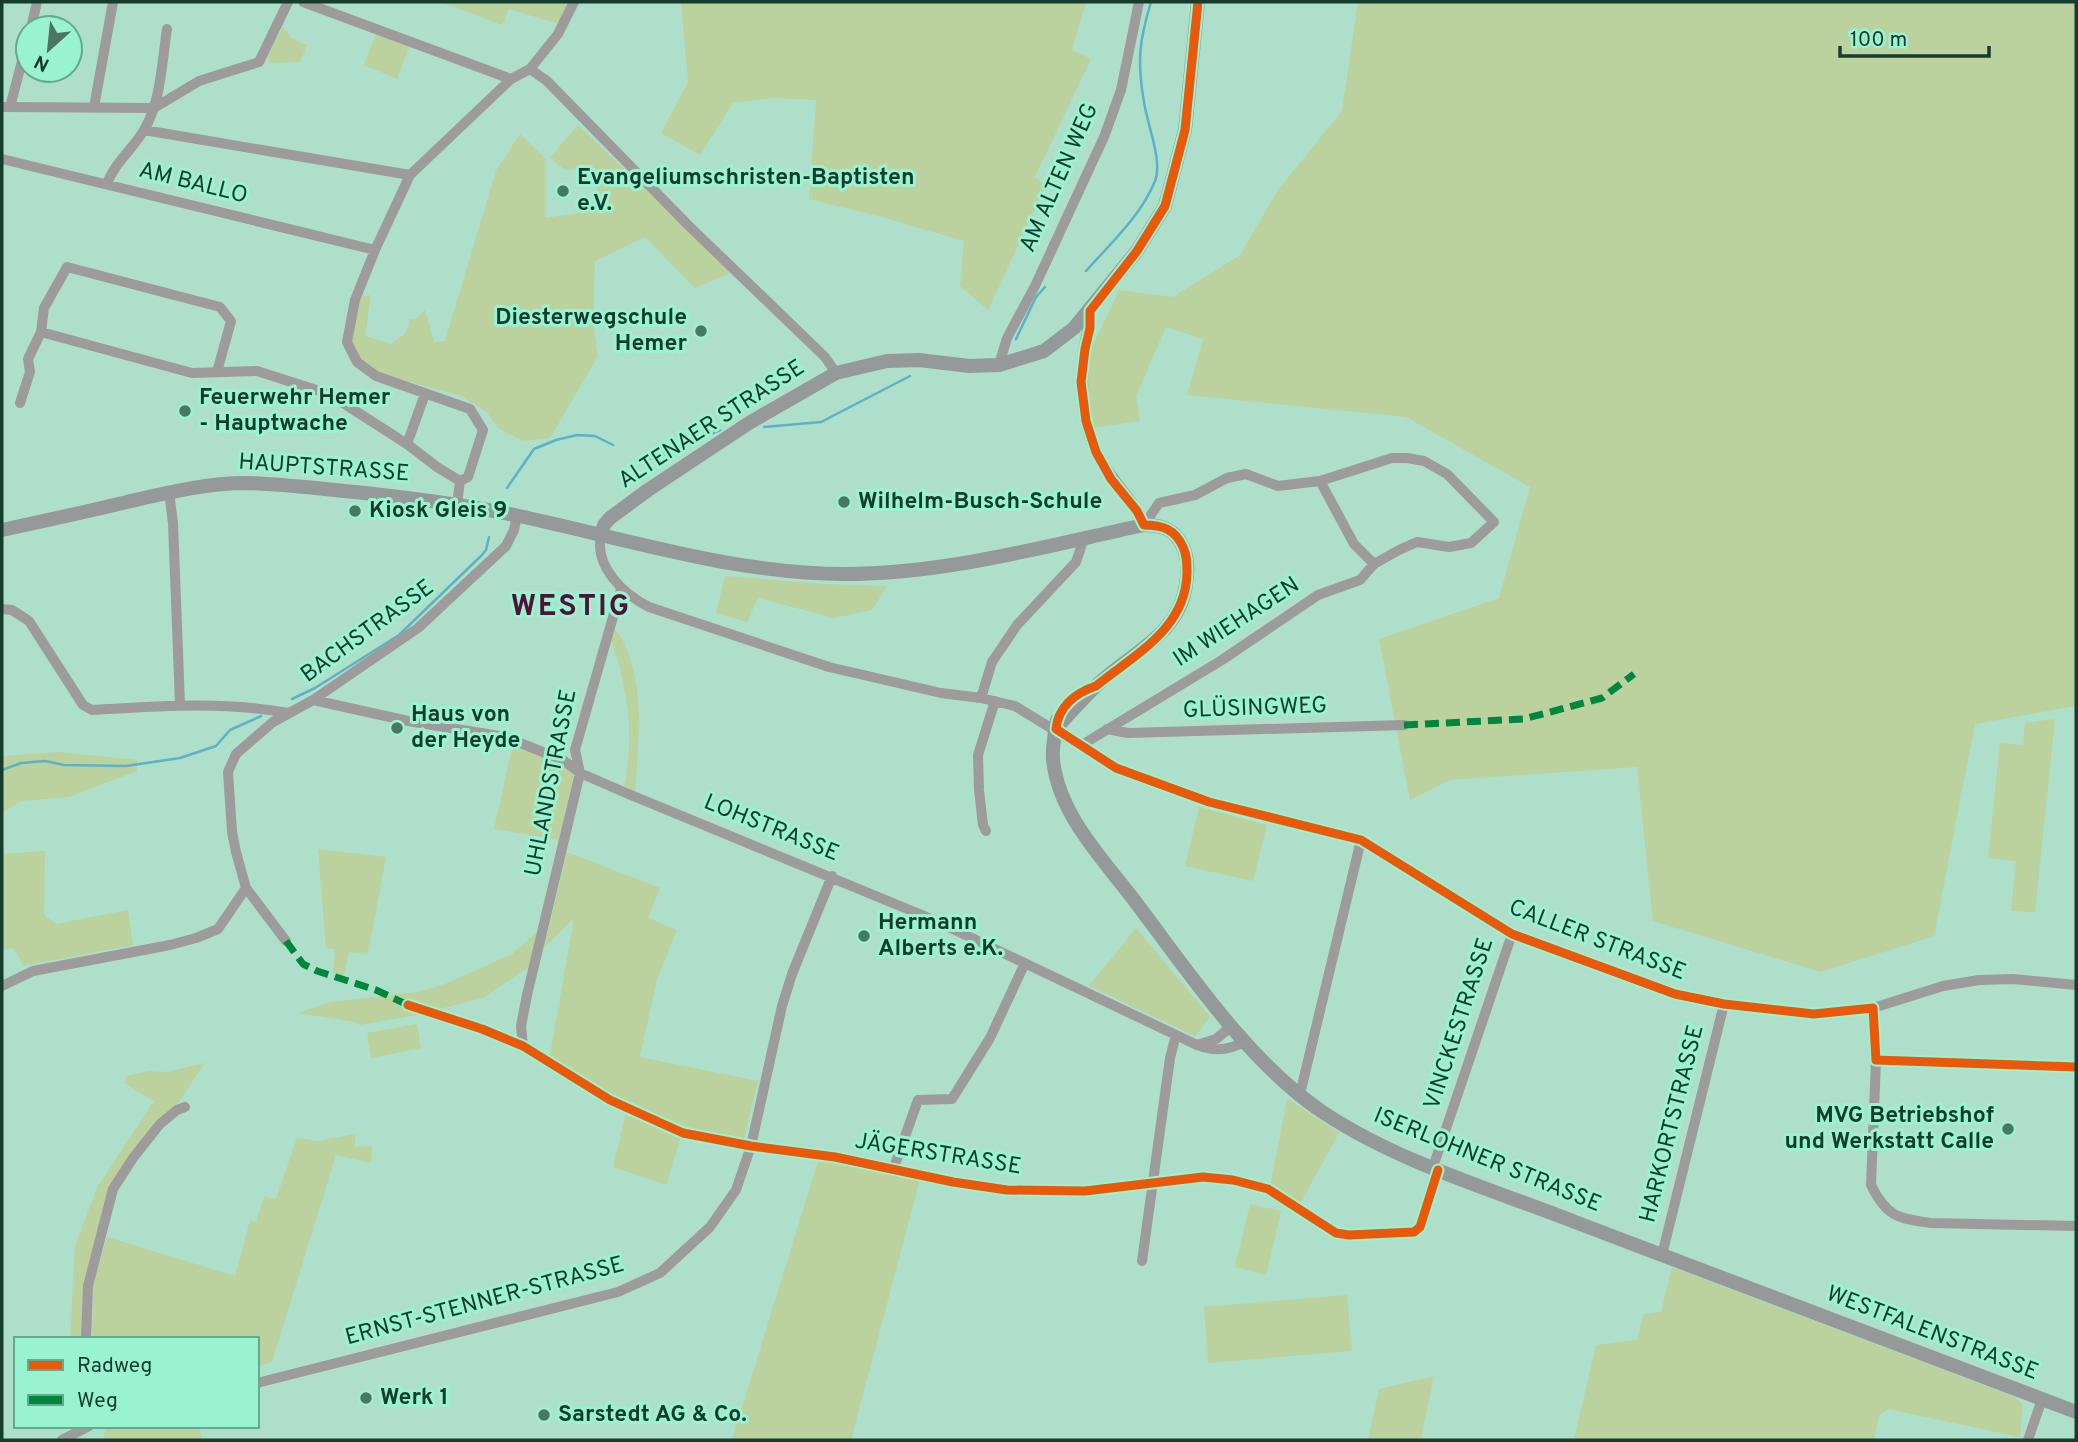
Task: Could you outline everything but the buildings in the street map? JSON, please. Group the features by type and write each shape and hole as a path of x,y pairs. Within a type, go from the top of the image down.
{"main road":[{"name":"ALTENAER STRASSE","path":"601,535 610,518 648,490 749,423 836,373 887,361 919,360 969,366 999,365 1044,351 1074,328 1138,251 1166,206 1185,130 1198,2"},
{"name":"HAUPTSTRASSE","path":"2,530 209,485 278,485 457,505 601,535"},
{"path":"601,535 753,567 845,574 935,568 1144,525 1166,527 1180,540 1187,566 1185,593 1178,612 1165,630 1096,686 1056,729"},
{"name":"ISERLOHNER STRASSE","path":"1056,729 1053,757 1057,780 1079,826 1232,1026 1278,1076 1322,1112 1356,1132 1436,1169 1771,1298"},
{"name":"WESTFALENSTRASSE","path":"1771,1298 2076,1412"}],"street":[{"path":"94,107 113,2"},
{"path":"14,82 6,107 154,108 199,81 258,62 288,2"},
{"path":"303,2 510,79"},
{"path":"460,481 468,477 483,430 470,409 448,399 425,394 376,376 356,362 347,342 355,300 410,175 510,79 530,69 558,34 574,2"},
{"name":"AM ALTEN WEG","path":"999,365 1007,338 1045,266 1104,137 1121,90 1139,2"},
{"path":"107,184 113,171 144,130 154,108 167,29"},
{"path":"530,69 547,81 689,226 825,357 836,373"},
{"path":"144,130 410,175"},
{"name":"AM BALLO","path":"2,159 375,250"},
{"path":"20,403 30,372 28,359 41,332 44,308 67,267 220,307 231,321 218,372"},
{"path":"1090,311 1090,328 1081,382 1086,421 1096,452 1111,479 1137,511 1144,525 1159,503 1195,495 1227,478 1246,474 1278,486 1320,481 1354,544 1374,564"},
{"path":"41,332 192,373 257,371 329,394 460,481"},
{"path":"407,444 425,394"},
{"name":"IM WIEHAGEN","path":"1080,746 1222,660 1318,595 1360,580 1374,564 1417,542 1448,547 1471,543 1494,522 1447,474 1424,461 1392,458 1320,481"},
{"path":"457,505 460,481"},
{"path":"169,492 173,523 180,704"},
{"name":"BACHSTRASSE","path":"246,888 232,832 228,772 236,754 273,722 313,700 418,628 500,552 512,535 517,516"},
{"path":"601,535 600,556 621,589"},
{"path":"981,698 992,662 1017,625 1076,562 1084,538"},
{"name":"CALLER STRASSE","path":"621,589 632,599 649,607 829,667 942,693 1015,706 1116,768 1209,802 1361,840 1512,933 1675,994 1724,1004 1814,1014 1873,1008 1949,985 1979,980 2012,979 2076,985"},
{"name":"UHLANDSTRASSE","path":"523,1046 522,1026 527,995 580,773 575,750 621,589"},
{"path":"2,609 12,610 29,621 83,705 92,710 180,704 250,706 289,713"},
{"name":"LOHSTRASSE","path":"313,700 408,721 505,737 563,760 580,773 934,919 1210,1051 1223,1050 1245,1041"},
{"path":"986,831 979,790 978,755 995,701"},
{"name":"GLÜSINGWEG","path":"1107,729 1128,733 1404,725"},
{"path":"1300,1094 1361,840"},
{"name":"ERNST-STENNER-STRASSE","path":"259,1382 618,1292 660,1273 710,1227 736,1190 751,1146 782,1006 792,974 832,876"},
{"path":"2,986 33,971 170,945 218,929 246,888 286,941"},
{"name":"VINCKESTRASSE","path":"1436,1169 1512,933"},
{"path":"892,1170 918,1100 952,1099 990,1038 1025,963"},
{"name":"JÄGERSTRASSE","path":"408,1004 523,1046 610,1100 683,1133 751,1146 835,1157 953,1182 1007,1190 1085,1191 1203,1177 1233,1180 1268,1189 1336,1233 1349,1235 1414,1232 1420,1227 1436,1169"},
{"name":"HARKORTSTRASSE","path":"1662,1255 1724,1004"},
{"path":"1873,1008 1877,1060 1871,1185 1880,1203 1889,1213 1908,1220 1931,1223 2076,1226"},
{"path":"1197,1045 1216,1039 1232,1026"},
{"path":"1142,1261 1170,1058 1176,1035"},
{"path":"1877,1060 2076,1067"},
{"path":"86,1337 88,1286 113,1189 160,1124 185,1107"},
{"path":"2028,1440 2042,1399"},
{"path":"62,1440 85,1428"}],"green space":[{"path":"572,2 559,24 509,9 502,25 446,4"},
{"path":"681,2 1086,2 1072,50 1091,59 1035,177 1046,185 988,310 960,286 964,241 809,199 816,100 774,98 733,103 700,155 661,133 688,82"},
{"path":"1358,2 2076,2 2076,706 1975,724 1934,936 1821,972 1653,921 1637,767 1450,780 1410,800 1379,639 1499,598 1530,487 1406,417 1187,395 1203,339 1166,327 1136,396 1140,421 1092,428 1085,381 1092,347 1119,290 1173,297 1240,255 1278,190 1342,111"},
{"path":"283,26 291,38 307,45 300,62 271,63 267,58"},
{"path":"376,34 410,46 397,79 364,65"},
{"path":"578,125 733,272 695,288 645,237 595,261 593,323 598,356 550,438 523,441 498,428 487,412 461,396 378,373 358,360 351,344 360,297 371,295 365,336 391,344 405,334 410,319 416,319 425,310 434,342 445,341 496,171 520,134 545,158 545,218 578,213 598,199 596,168 565,170 550,158"},
{"path":"725,576 887,586 872,610 834,618 758,598 747,622 716,613"},
{"path":"613,626 626,647 636,684 639,738 635,791 624,788 629,748 628,710 621,673 609,634"},
{"path":"2055,719 2035,912 2011,911 2016,861 1988,858 2000,743 2023,745 2025,723"},
{"path":"513,744 560,764 574,774 559,840 494,829"},
{"path":"59,752 137,760 137,771 69,797 21,801 2,813 2,756"},
{"path":"1199,807 1267,825 1253,881 1185,866"},
{"path":"318,849 386,857 368,954 349,952 344,977 333,973 335,949 326,948"},
{"path":"45,851 44,915 56,924 128,910 133,945 23,966 14,948 2,950 2,854"},
{"path":"567,852 660,888 648,918 677,930 657,979 640,1057 758,1081 744,1138 725,1137 643,1111 550,1055 574,918 544,948"},
{"path":"1136,928 1210,1017 1195,1036 1089,986"},
{"path":"537,932 529,967 483,998 412,1016 359,1025 355,1022 298,1013 331,1002 418,992 445,984 512,954"},
{"path":"417,1024 421,1048 371,1058 367,1033"},
{"path":"205,1063 178,1103 156,1122 110,1187 83,1337 70,1337 75,1245 98,1186 154,1101 124,1083 126,1076 150,1071 167,1072"},
{"path":"1287,1098 1339,1133 1300,1204 1270,1187"},
{"path":"626,1112 681,1137 666,1185 613,1167"},
{"path":"355,1134 355,1147 372,1146 371,1163 336,1155 272,1362 259,1365 259,1337 92,1337 93,1285 107,1237 235,1276 250,1220 256,1222 264,1197 276,1199 297,1138 318,1141"},
{"path":"819,1158 920,1179 851,1440 732,1440"},
{"path":"1250,1204 1281,1211 1266,1275 1235,1267"},
{"path":"1672,1267 2015,1397 2023,1405 2020,1437 1888,1409 1880,1414 1874,1440 1574,1440 1596,1345 1637,1340 1644,1314 1661,1312"},
{"path":"1347,1295 1352,1351 1208,1363 1204,1307"},
{"path":"1434,1376 1421,1440 1368,1440 1379,1389"},
{"path":"199,1428 202,1440 103,1440 105,1430"}],"waterway":[{"path":"1086,271 1142,206 1157,173 1156,153 1140,75 1142,40 1151,2"},
{"path":"1016,339 1036,297 1045,287"},
{"path":"764,427 821,422 910,376"},
{"path":"648,459 720,430"},
{"path":"507,488 534,449 556,440 577,435 595,436 613,445"},
{"path":"292,699 315,688 399,635 482,555 489,537"},
{"path":"2,770 21,763 45,761 64,765 126,766 180,758 216,746 230,730 261,716"}],"marked path":[{"path":"1404,725 1524,719 1602,698 1634,674"},
{"path":"286,941 303,964 376,990 408,1005"}],"cycle path":[{"path":"1198,2 1185,130 1165,206 1137,251 1090,311 1090,328 1081,382 1086,421 1096,452 1111,479 1137,511 1144,525 1167,529 1183,547 1187,566 1184,593 1178,610 1155,639 1096,686 1069,702 1060,714 1056,729 1116,768 1209,802 1361,840 1512,934 1675,994 1724,1004 1814,1014 1873,1008 1876,1060 2076,1067"},
{"path":"408,1005 482,1029 523,1046 610,1100 683,1133 751,1146 835,1157 953,1182 1007,1190 1085,1191 1203,1177 1233,1180 1268,1189 1336,1233 1349,1235 1414,1232 1420,1227 1438,1170"}],"place":[{"name":"Evangeliumschristen-Baptisten e.V.","path":"563,191"},
{"name":"Diesterwegschule Hemer","path":"701,331"},
{"name":"Feuerwehr Hemer - Hauptwache","path":"185,411"},
{"name":"Wilhelm-Busch-Schule","path":"844,502"},
{"name":"Kiosk Gleis 9","path":"355,511"},
{"name":"Haus von der Heyde","path":"397,728"},
{"name":"Hermann Alberts e.K.","path":"864,936"},
{"name":"MVG Betriebshof und Werkstatt Calle","path":"2008,1129"},
{"name":"Werk 1","path":"366,1398"},
{"name":"Sarstedt AG & Co.","path":"544,1415"}],"district":[{"name":"WESTIG","path":"571,607"}]}
